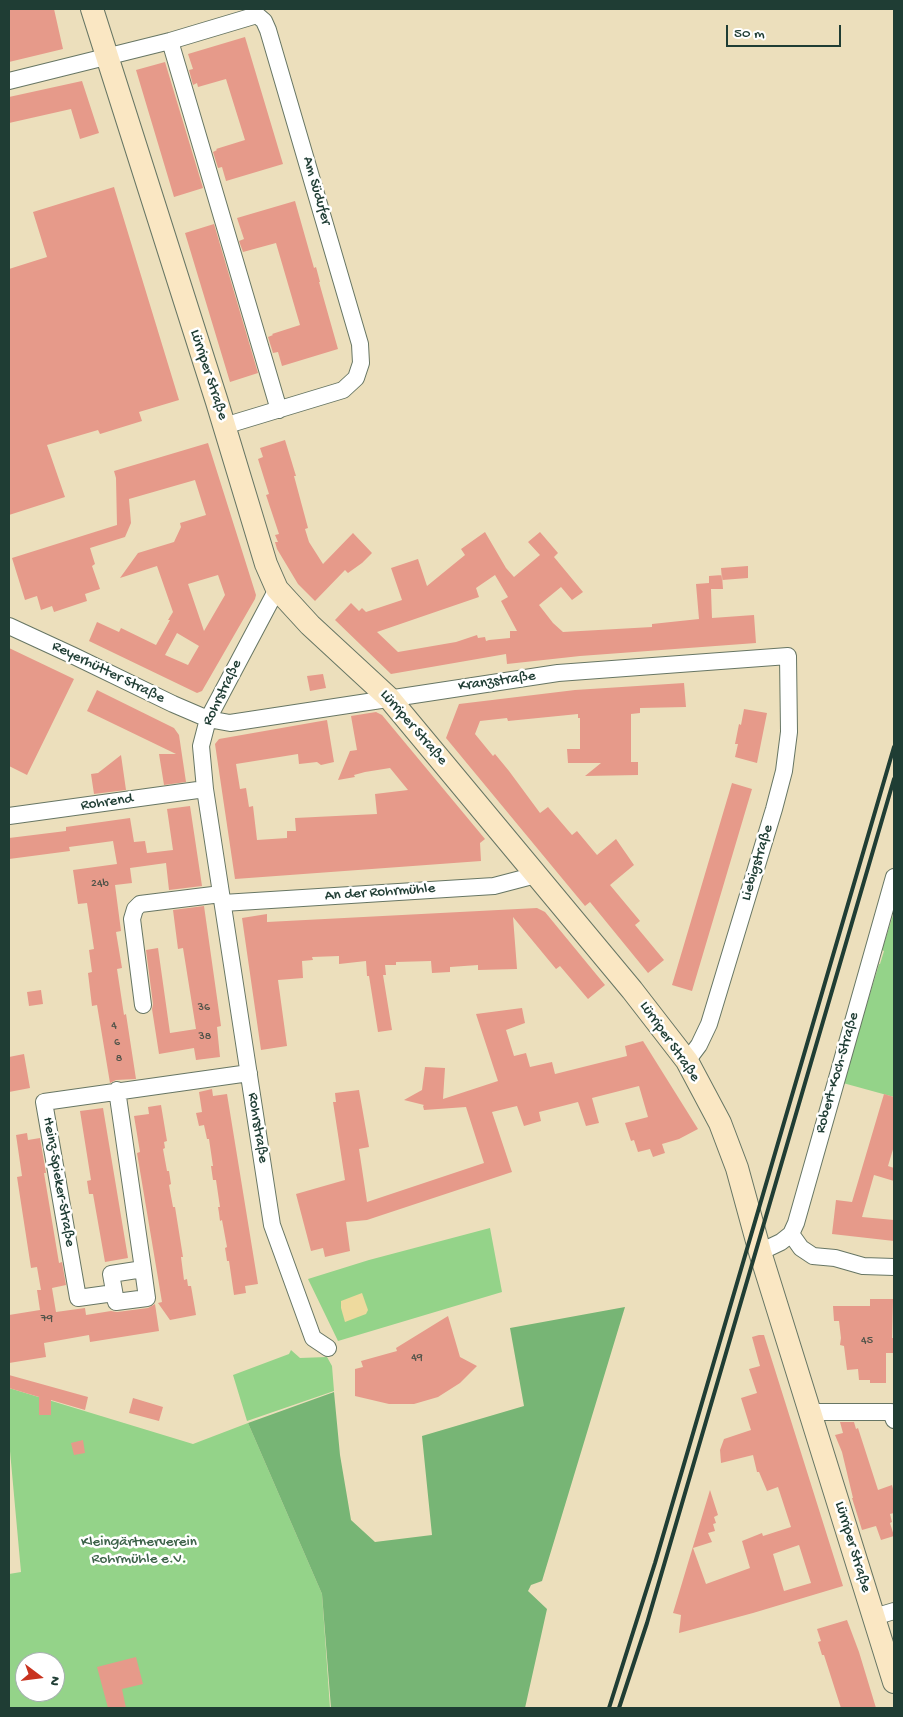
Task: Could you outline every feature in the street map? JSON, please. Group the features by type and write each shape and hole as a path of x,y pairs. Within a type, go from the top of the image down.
{"street":[{"name":"Lürriper Straße","path":"92,9 266,564 278,589 310,624 389,698 632,990 687,1061 722,1126 737,1168 760,1252 810,1412 884,1614 894,1682"},
{"name":"Am Südufer","path":"9,81 170,41 257,15 264,20 360,344 361,363 356,378 342,390 224,426"},
{"path":"170,41 279,410"},
{"name":"Rohrstraße","path":"278,589 208,719 201,746 205,789 272,1225 313,1338 328,1348"},
{"name":"Reyerhütter Straße","path":"9,626 208,719"},
{"name":"Kranzstraße","path":"208,719 230,723 558,673 788,656"},
{"name":"Liebigstraße","path":"687,1061 699,1045 709,1024 784,771 789,732 788,656"},
{"name":"Rohrend","path":"9,816 205,789"},
{"name":"An der Rohrmühle","path":"222,898 494,886 536,875"},
{"name":"Robert-Koch-Straße","path":"791,1234 838,1079 868,963 894,877"},
{"path":"144,1005 132,919 135,909 140,904 222,898"},
{"name":"Heinz-Spieker-Straße","path":"114,1292 78,1298 44,1102 117,1090 249,1073"},
{"path":"117,1090 144,1269 147,1298 116,1302 111,1274 144,1269"},
{"path":"760,1252 781,1242 791,1234 801,1248 813,1256 834,1258 863,1266 894,1267"},
{"path":"810,1412 891,1412 894,1420"}],"green space":[{"path":"894,912 894,1097 843,1083 884,951 882,950"},
{"path":"490,1228 502,1292 338,1341 308,1279 369,1260"},
{"path":"625,1307 542,1581 531,1585 528,1591 547,1609 525,1708 331,1708 322,1594 248,1423 334,1392 340,1455 351,1520 375,1542 432,1535 422,1436 524,1406 510,1328"},
{"path":"291,1350 300,1358 327,1357 332,1366 334,1391 247,1421 233,1375 289,1354"},
{"name":"Kleingärtnerverein Rohrmühle e.V.","path":"9,1388 193,1444 248,1423 322,1594 330,1708 9,1708 9,1574 21,1572 9,1440"}],"sand":[{"path":"362,1293 368,1310 366,1314 345,1322 341,1301"}],"building":[{"path":"9,9 54,9 63,49 9,62"},
{"path":"245,37 283,164 226,181 222,167 218,168 213,152 216,149 245,140 226,79 198,87 197,83 193,85 189,70 193,69 188,54"},
{"path":"165,62 203,188 174,197 136,70"},
{"path":"82,81 99,133 80,139 71,109 9,123 9,97"},
{"path":"114,187 179,400 139,412 142,421 100,434 98,430 47,445 65,497 9,515 9,269 47,257 33,212"},
{"path":"295,201 314,268 316,267 338,349 282,366 278,352 273,353 268,337 300,325 276,243 243,252 239,241 244,239 237,218"},
{"path":"214,224 258,373 230,382 185,233"},
{"path":"285,440 296,476 294,476 308,528 305,529 309,542 323,564 353,533 372,553 348,573 345,570 315,601 298,584 277,549 275,542 278,542 275,535 279,534 266,495 269,494 258,459 263,457 260,448"},
{"path":"208,443 256,595 202,691 197,693 89,641 97,622 119,632 121,628 156,645 173,612 157,566 120,578 138,553 174,542 181,527 180,523 206,515 195,480 129,499 131,523 125,537 90,548 95,564 92,566 100,589 85,594 87,601 54,612 52,606 41,610 37,596 25,600 12,558 117,525 116,478 114,471","holes":["218,575 225,595 204,631 188,584","177,633 199,646 188,665 165,655"]},
{"path":"485,532 506,568 514,577 540,555 528,542 540,532 558,553 554,557 583,592 572,600 561,587 539,605 563,632 652,627 652,624 699,619 696,584 709,583 709,576 722,575 723,589 711,589 712,618 754,615 756,643 580,656 507,664 506,654 391,674 335,620 351,603 359,611 362,608 366,612 402,600 391,568 418,559 427,586 465,555 461,549","holes":["495,575 508,597 501,601 517,631 510,631 510,638 486,641 485,637 478,638 477,635 456,642 398,652 377,632 479,597 476,588"]},
{"path":"748,566 748,578 722,580 721,568"},
{"path":"9,648 74,679 27,775 9,766"},
{"path":"323,674 326,688 310,691 307,676"},
{"path":"684,683 686,707 640,708 640,713 631,714 631,762 638,762 638,775 585,776 601,763 568,763 567,749 580,749 580,718 578,718 578,714 508,721 507,718 480,721 475,734 493,756 495,754 509,771 540,813 548,807 572,835 577,831 597,855 616,839 634,865 610,885 640,921 635,925 664,960 648,973 590,902 585,906 446,738 459,704 575,690"},
{"path":"97,690 174,728 179,735 186,782 164,785 159,754 176,754 87,711"},
{"path":"744,709 767,713 757,763 735,757 738,744 735,744"},
{"path":"376,712 382,715 485,839 480,843 481,861 235,879 215,744 219,739 327,720 334,762 321,765 317,762 299,764 298,754 236,764 240,789 246,788 249,807 253,806 257,840 287,838 287,831 296,831 295,818 377,814 375,794 408,790 390,768 365,772 354,775 355,777 338,780 350,751 357,750 351,716"},
{"path":"121,755 126,790 94,794 91,774 98,773"},
{"path":"732,783 752,789 692,991 672,985"},
{"path":"190,806 202,886 169,890 166,863 130,868 132,883 115,885 121,931 116,932 122,968 117,969 136,1079 116,1080 110,1083 97,1005 92,1006 88,973 92,972 89,950 94,949 87,903 78,904 73,870 117,864 113,841 69,847 70,851 9,859 9,838 66,831 66,827 130,818 134,842 145,841 147,853 173,850 167,809"},
{"path":"204,906 221,1026 217,1027 220,1057 196,1060 194,1048 159,1054 146,950 158,948 170,1033 196,1029 183,948 178,949 173,910"},
{"path":"537,908 545,912 605,985 588,999 560,966 556,969 513,917 517,969 478,970 478,965 450,967 450,972 432,973 431,961 396,962 396,965 385,965 386,975 383,975 392,1030 378,1032 369,976 367,976 366,961 339,964 339,956 312,957 313,960 302,961 303,978 278,980 287,1046 261,1050 242,918 267,914 267,922"},
{"path":"41,990 43,1004 29,1006 27,992"},
{"path":"522,1008 525,1023 506,1030 514,1056 526,1053 530,1067 552,1062 555,1074 627,1056 625,1046 643,1041 698,1129 679,1139 662,1144 665,1153 653,1157 650,1149 638,1152 634,1140 631,1141 625,1123 648,1117 639,1086 592,1098 599,1123 586,1126 578,1102 539,1112 541,1121 524,1126 517,1106 492,1112 512,1172 367,1220 346,1222 350,1251 325,1257 323,1248 311,1251 296,1194 345,1180 333,1102 336,1102 335,1093 359,1090 369,1147 359,1149 367,1202 484,1163 466,1107 424,1110 424,1105 404,1100 422,1090 425,1067 445,1068 443,1099 498,1081 476,1014"},
{"path":"24,1054 30,1088 9,1092 9,1057"},
{"path":"212,1089 213,1096 227,1094 258,1284 245,1286 246,1293 234,1295 229,1261 227,1261 225,1248 227,1247 222,1220 220,1221 216,1180 213,1180 209,1139 207,1139 204,1125 199,1126 196,1113 202,1112 199,1092"},
{"path":"884,1094 894,1097 894,1146 888,1166 894,1168 894,1181 874,1175 862,1217 894,1220 894,1241 832,1234 836,1200 852,1202"},
{"path":"161,1105 167,1141 164,1142 165,1148 163,1149 167,1171 169,1171 171,1184 169,1185 173,1207 175,1207 183,1257 181,1257 184,1280 187,1279 188,1286 191,1286 196,1315 170,1320 158,1303 162,1302 137,1153 140,1152 134,1116 149,1114 148,1107"},
{"path":"103,1108 128,1258 105,1262 93,1194 89,1194 87,1181 91,1180 80,1111"},
{"path":"27,1133 28,1140 40,1138 59,1263 62,1262 66,1285 52,1288 56,1312 85,1308 86,1315 148,1308 155,1304 159,1331 90,1342 89,1335 44,1343 46,1357 9,1363 9,1315 40,1310 37,1290 41,1290 37,1267 31,1268 17,1177 22,1176 16,1135"},
{"path":"870,1299 893,1299 892,1338 894,1338 894,1353 886,1353 886,1383 870,1383 870,1380 859,1380 858,1369 847,1370 844,1346 840,1345 839,1321 834,1321 833,1306 870,1306"},
{"path":"448,1316 460,1357 477,1366 460,1383 438,1397 414,1404 389,1404 355,1396 355,1369 363,1367 361,1361 397,1351 396,1348"},
{"path":"764,1335 843,1586 679,1633 681,1615 673,1613 710,1490 718,1515 714,1517 716,1523 713,1524 715,1531 708,1533 712,1542 693,1548 706,1584 750,1568 742,1541 762,1533 763,1536 791,1527 778,1487 767,1491 759,1472 757,1472 753,1455 721,1463 720,1450 724,1439 751,1430 741,1398 757,1393 749,1369 760,1366 752,1337","holes":["799,1545 811,1583 784,1591 773,1554"]},
{"path":"9,1375 88,1397 85,1410 51,1400 51,1415 39,1415 39,1397 9,1388"},
{"path":"133,1398 163,1407 159,1421 129,1413"},
{"path":"840,1422 854,1422 856,1429 858,1428 878,1490 892,1485 894,1513 890,1514 892,1522 890,1523 894,1536 881,1540 876,1526 862,1530 852,1498 842,1452 835,1435 843,1433"},
{"path":"83,1440 85,1453 74,1455 71,1443"},
{"path":"847,1620 876,1708 841,1708 824,1655 822,1655 818,1642 821,1641 817,1629"},
{"path":"136,1657 143,1684 122,1689 126,1708 108,1708 97,1667"}],"railway":[{"path":"609,1708 655,1563 894,747"},
{"path":"619,1708 647,1623 894,779"}]}
